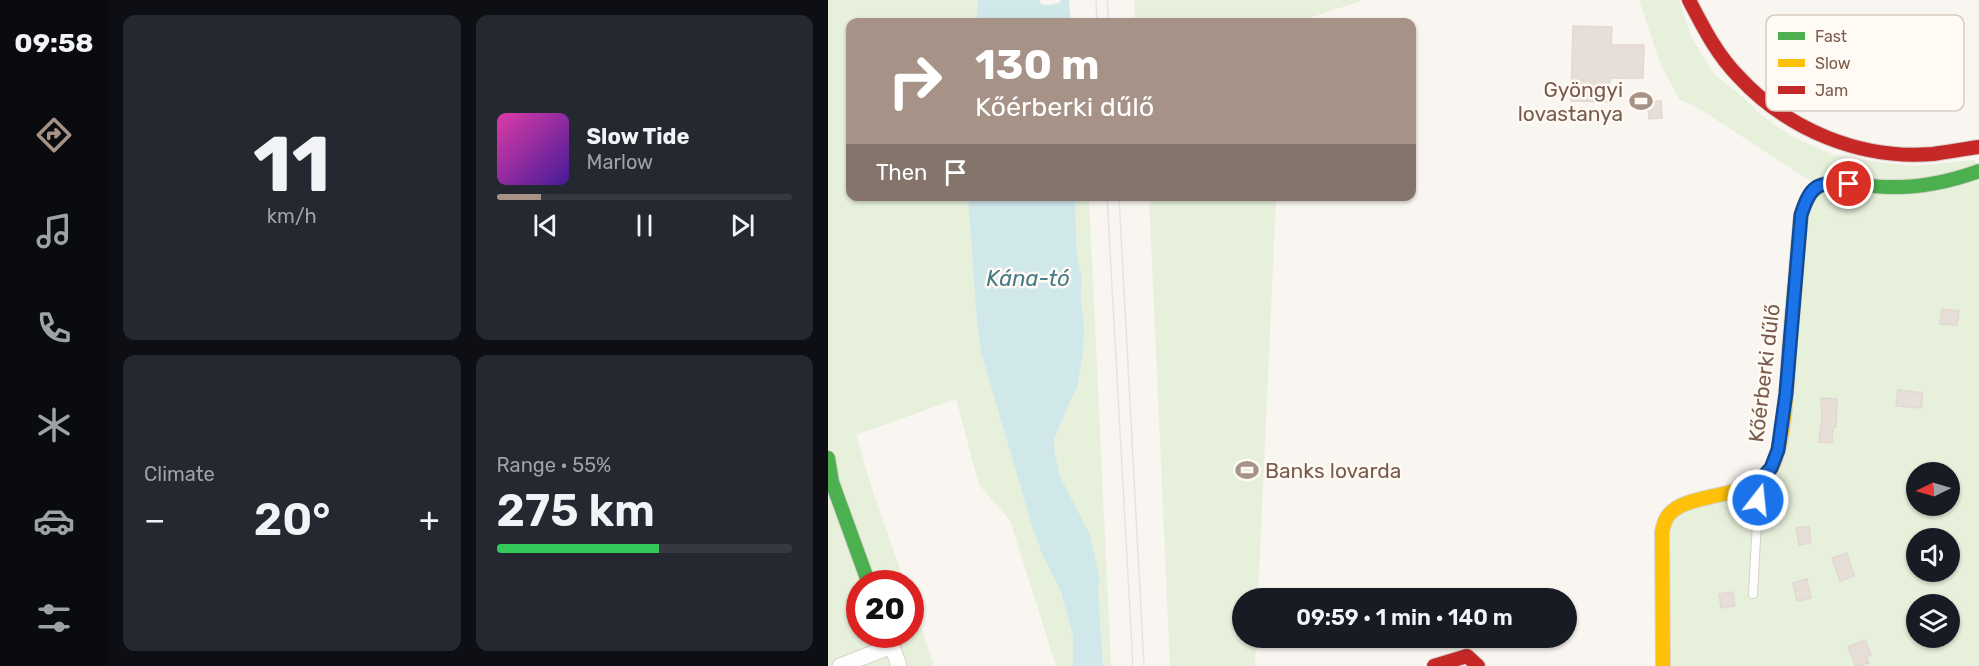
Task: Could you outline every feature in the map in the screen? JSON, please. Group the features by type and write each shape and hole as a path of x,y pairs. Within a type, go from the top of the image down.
{"street":[{"path":"1689,0 1700,25 1719,54 1746,85 1766,101"},
{"path":"1778,111 1820,136 1842,145 1865,150 1900,154 1937,154 1979,147"},
{"name":"Kőérberki dűlő","path":"1760,480 1771,468 1778,450 1786,393 1801,215 1807,196 1818,186 1829,183 1914,188 1965,177 1979,171"},
{"path":"828,458 830,482 864,570"},
{"path":"1663,666 1662,532 1667,517 1678,508 1693,502 1748,487 1760,480"},
{"path":"840,666 875,648"},
{"path":"893,648 899,666"},
{"path":"1434,666 1467,656 1478,666"}],"lane":[{"path":"1753,594 1760,480"}],"green space":[{"path":"828,0 978,0 976,18 846,18 846,201 968,201 981,352 1030,520 1042,554 1061,592 1073,637 1073,666 1056,666 1010,520 979,485 956,399 856,435 900,570 846,570 846,648 924,648 924,636 934,666 828,666"},
{"path":"1134,0 1364,0 1310,18 1135,18"},
{"path":"1639,0 1679,0 1692,39 1715,75 1762,116 1795,138 1834,155 1918,166 1974,160 1979,168 1979,666 1663,666 1667,517 1771,468 1801,215 1818,186 1698,108 1679,99 1660,63"},
{"path":"1075,201 1089,201 1111,666 1103,666 1098,588 1100,580 1090,536 1060,476 1054,449 1054,439 1077,389 1083,353 1082,277 1077,256"},
{"path":"1149,201 1276,201 1258,588 1232,588 1232,648 1256,648 1255,666 1170,666"}],"water":[{"path":"978,0 1040,0 1041,4 1049,5 1059,3 1061,0 1069,0 1071,18 976,18"},
{"name":"Kána-tó","path":"968,201 1075,201 1077,256 1082,277 1083,353 1077,389 1054,439 1054,449 1060,476 1090,535 1100,580 1098,588 1103,666 1073,666 1073,637 1061,592 1042,554 1030,520 981,352"}],"building":[{"path":"1573,26 1612,27 1611,45 1644,45 1643,78 1610,78 1609,102 1571,101"},
{"path":"1661,101 1662,118 1649,119 1648,102"},
{"path":"1942,309 1959,311 1957,325 1940,324"},
{"path":"1898,390 1923,393 1921,408 1896,406"},
{"path":"1821,398 1837,399 1836,427 1833,427 1832,443 1819,442 1822,416"},
{"path":"1809,526 1811,543 1799,545 1796,528"},
{"path":"1847,553 1854,576 1840,581 1832,558"},
{"path":"1807,579 1811,598 1797,601 1793,583"},
{"path":"1733,592 1735,606 1721,608 1719,594"},
{"path":"1865,640 1871,655 1866,657 1869,663 1856,666 1848,647"}],"tram line":[{"path":"1096,0 1097,18"},
{"path":"1107,0 1109,18"},
{"path":"1107,201 1133,666"},
{"path":"1119,201 1144,666"}],"traffic: fast":[{"path":"1789,352 1801,215 1814,191 1828,183 1887,187 1923,185 1979,171"},
{"path":"828,458 832,482 864,570"}],"traffic: slow":[{"path":"1663,666 1662,532 1665,521 1674,510 1686,503 1749,486 1762,478 1772,467 1783,428 1789,352"}],"traffic: jam":[{"path":"1689,0 1724,59 1739,77 1766,102"},
{"path":"1779,111 1827,138 1879,152 1906,155 1933,154 1979,147"},
{"path":"1434,666 1467,656 1478,666"}],"place":[{"name":"Gyöngyi lovastanya","path":"1641,101"},
{"name":"Banks lovarda","path":"1247,470"}],"route":[{"path":"1758,500 1760,480 1771,468 1778,450 1786,393 1801,215 1807,196 1818,186 1829,183 1849,184"}]}
